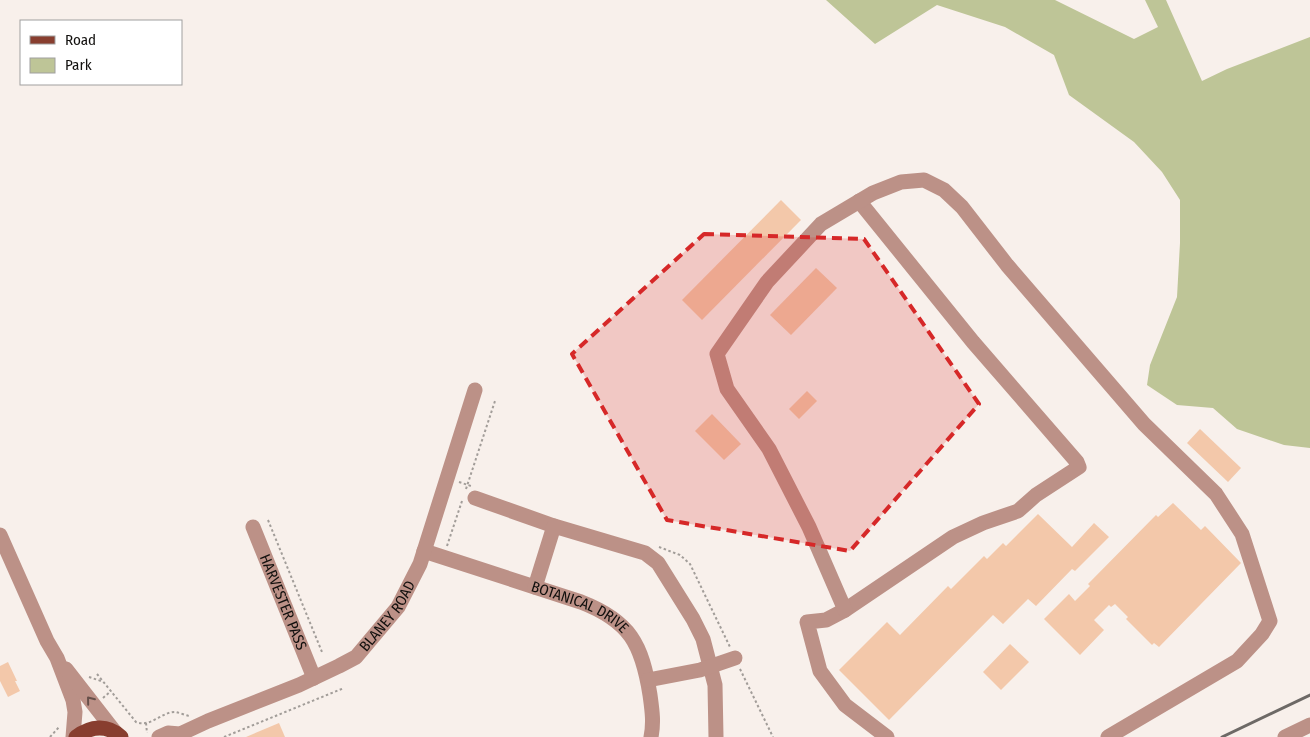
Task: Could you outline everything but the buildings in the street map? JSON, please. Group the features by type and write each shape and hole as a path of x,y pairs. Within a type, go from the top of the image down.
{"main road":[{"path":"74,737 85,730 95,727 106,728 120,736"}],"street":[{"path":"845,610 809,527 769,449 728,389 717,354 766,282 822,224 873,193 901,182 924,180 944,190 962,206 1007,265 1144,424 1216,494 1242,534 1270,621 1262,634 1237,661 1108,737"},
{"path":"859,201 973,342 1077,462 1079,467 1036,495 1018,511 983,523 952,537 845,610 826,620 807,622 820,671 845,705 887,737"},
{"name":"BLANEY ROAD","path":"153,737 168,733 179,736 208,721 314,678 356,657 398,607 411,584 424,551 475,390"},
{"path":"475,498 554,526 645,553 658,563 693,619 703,639 715,685 716,737"},
{"name":"HARVESTER PASS","path":"253,526 314,678"},
{"path":"535,587 554,526"},
{"path":"0,535 47,641 57,658 120,736"},
{"name":"BOTANICAL DRIVE","path":"424,551 581,602 612,617 625,628 644,663 653,711 651,737"},
{"path":"57,658 73,700 75,712 74,737"},
{"path":"648,680 710,667 735,658"},
{"path":"1284,737 1304,731"}],"path":[{"path":"482,440 495,400"},
{"path":"268,520 322,652"},
{"path":"742,673 773,737"},
{"path":"97,674 136,722 146,723 174,712 190,716"},
{"path":"224,737 344,688"},
{"path":"146,723 153,737"},
{"path":"50,737 61,725"}],"highlighted area":[{"path":"704,234 864,239 979,404 850,551 667,520 572,354"}],"green space":[{"path":"826,0 1055,0 1134,39 1158,27 1145,0 1166,0 1202,81 1227,69 1310,37 1310,448 1284,445 1237,429 1213,408 1177,405 1147,385 1150,365 1177,297 1180,200 1162,172 1134,142 1069,95 1054,55 1005,27 937,5 875,44"}],"railway":[{"path":"1222,737 1310,695"}]}
